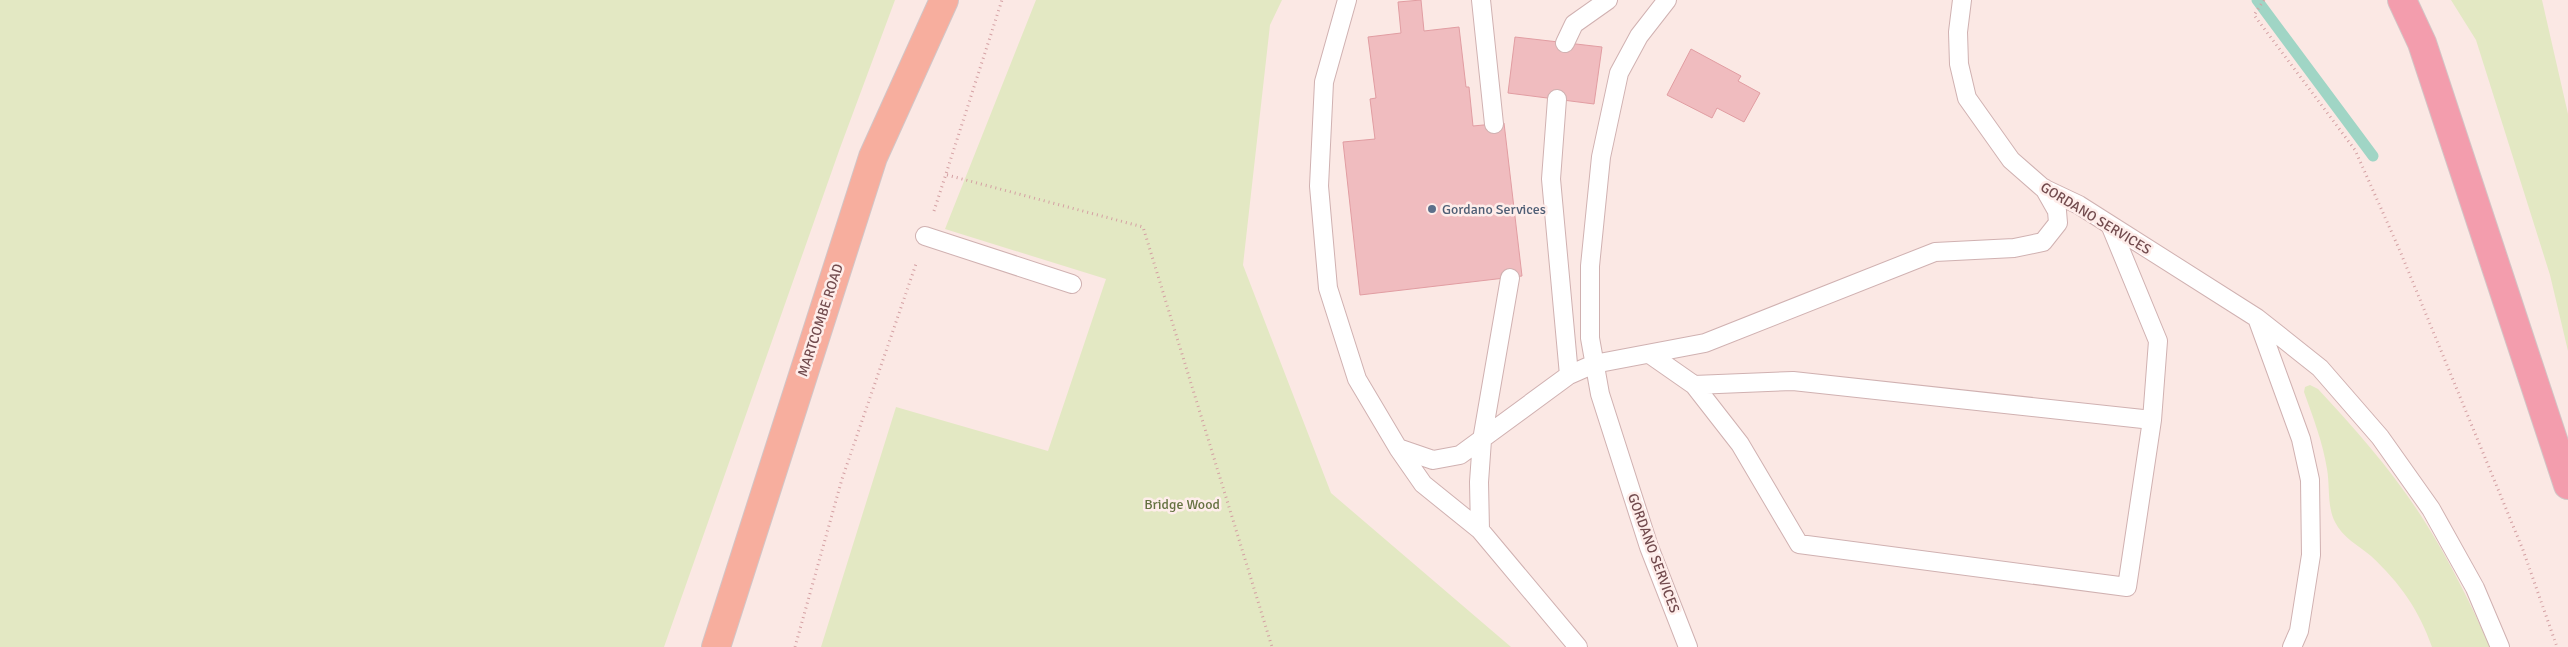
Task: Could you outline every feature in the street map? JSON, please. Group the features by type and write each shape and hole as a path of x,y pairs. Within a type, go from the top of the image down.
{"highway":[{"path":"2402,0 2422,43 2568,485"}],"main road":[{"name":"MARTCOMBE ROAD","path":"716,647 873,157 944,0"}],"lane":[{"path":"1347,0 1324,82 1318,186 1328,288 1357,379 1398,448 1423,484 1480,530 1578,647"},
{"path":"1481,0 1494,124"},
{"path":"1565,43 1574,24 1608,0"},
{"name":"GORDANO SERVICES","path":"1962,0 1958,32 1959,64 1967,98 2011,160 2043,188 2079,205 2256,318 2320,368 2380,437 2431,509 2476,588 2500,647"},
{"name":"GORDANO SERVICES","path":"1663,1 1639,36 1620,73 1601,157 1590,266 1590,338 1600,394 1649,547 1688,647"},
{"path":"1558,99 1551,179 1569,375"},
{"path":"1398,448 1433,460 1460,455 1569,375 1594,364 1651,355 1705,343 1934,252 2014,248 2043,242 2058,223 2057,211 2043,188"},
{"path":"1651,355 1694,385 1740,444 1799,544 2127,587 2152,420 2158,342 2111,227"},
{"path":"925,236 1072,284"},
{"path":"1480,530 1479,482 1482,440 1510,278"},
{"path":"2256,318 2300,439 2310,480 2311,555 2299,631 2292,647"},
{"path":"1694,385 1793,381 2152,420"}],"path":[{"path":"795,647 842,479 947,175 1002,0"},
{"path":"2264,0 2254,15 2355,150 2404,260 2516,532 2557,647"},
{"path":"947,175 1143,227 1272,647"}],"green space":[{"path":"0,0 895,0 840,148 664,647 0,647"},
{"name":"Bridge Wood","path":"1036,0 1282,0 1270,25 1243,265 1331,493 1511,647 821,647 896,407 1048,451 1106,279 945,229"},
{"path":"2451,0 2542,0 2568,114 2568,351 2550,275 2476,40"},
{"path":"2310,385 2318,389 2361,437 2413,504 2452,568 2490,647 2432,647 2415,609 2400,587 2371,556 2346,537 2338,527 2332,516 2328,475 2323,450 2304,392 2305,387"}],"building":[{"name":"Gordano Services","path":"1421,0 1424,31 1459,27 1466,87 1469,87 1473,126 1504,123 1522,276 1360,295 1343,142 1375,139 1370,99 1376,98 1368,37 1401,33 1398,2"},
{"path":"1515,37 1602,47 1594,104 1508,93"},
{"path":"1691,49 1741,76 1738,81 1760,93 1744,122 1717,108 1712,118 1667,95"}],"waterway":[{"path":"2257,0 2373,156"}],"place":[{"name":"Gordano Services","path":"1432,209"}]}
